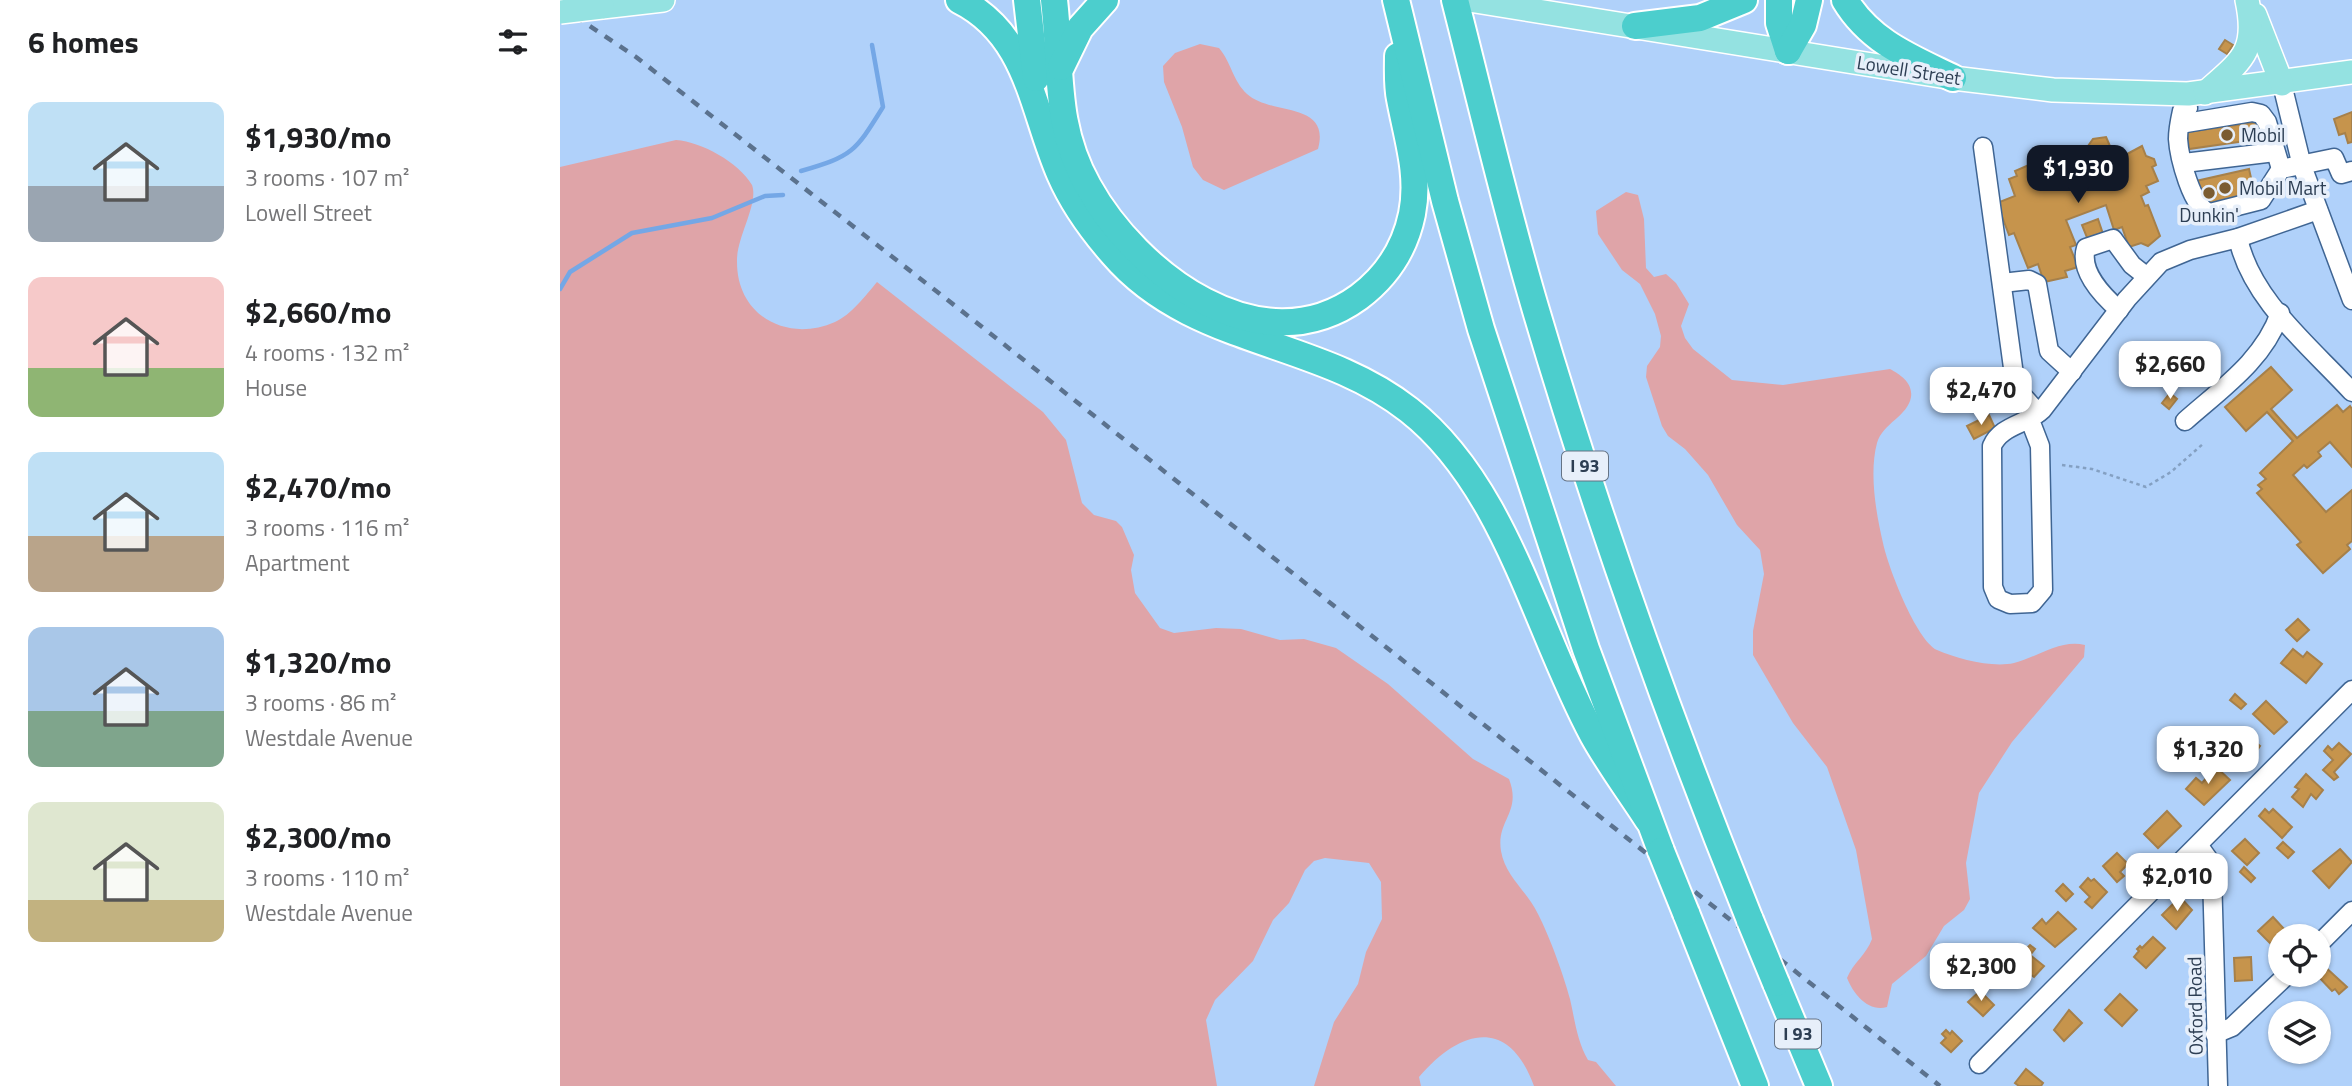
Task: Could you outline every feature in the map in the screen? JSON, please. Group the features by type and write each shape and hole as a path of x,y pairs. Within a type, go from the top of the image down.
{"highway":[{"path":"959,0 993,23 1010,44 1025,72 1060,174 1078,208 1113,255 1136,277 1203,321 1331,366 1371,384 1411,411 1448,447 1488,508 1593,735 1648,820"},
{"path":"1027,0 1042,121"},
{"path":"1054,0 1058,83 1067,136 1083,178 1109,220 1152,267 1194,295 1232,313 1268,320 1307,320 1343,307 1375,284 1397,254 1409,224 1414,175 1399,97 1396,1"},
{"path":"1058,83 1070,43 1087,18 1105,0"},
{"name":"I 93","path":"1455,0 1495,164 1534,305 1596,501 1669,711 1750,920 1819,1086"},
{"path":"1635,26 1700,18 1744,0"},
{"path":"1779,0 1779,23 1788,51"},
{"path":"1788,51 1803,25 1809,0"},
{"path":"1845,0 1862,24 1881,41 1953,78"},
{"path":"1396,1 1445,201 1481,329 1586,649 1648,820 1755,1086"}],"main road":[{"path":"560,12 636,1 663,0"},
{"name":"Lowell Street","path":"1469,0 1953,78 2191,108 2282,84 2352,72"},
{"path":"2248,0 2282,84"},
{"path":"2191,108 2239,62 2248,49 2252,30 2248,0"}],"street":[{"path":"2282,84 2302,166 2352,300"},
{"path":"2191,108 2252,112 2261,114 2267,122 2278,161 2261,200 2210,213 2200,208 2194,200 2178,141 2191,108"},
{"path":"1983,147 2018,388 2034,417 2040,446 2042,590 2032,603 2007,604 1998,599 1993,590 1992,446 2001,433 2034,417 2146,276 2170,257 2238,238 2318,210"},
{"path":"2184,163 2278,161 2302,166 2333,158 2341,174 2352,171"},
{"path":"2238,238 2250,275 2280,313 2352,392"},
{"path":"2119,310 2095,284 2085,261 2085,248 2113,239 2132,265 2146,276"},
{"path":"2002,283 2029,280 2037,284 2049,351 2072,372"},
{"path":"2185,421 2257,356 2280,313"},
{"path":"1979,1064 2352,690"},
{"name":"Oxford Road","path":"2199,846 2209,860 2212,874 2218,1086"},
{"path":"2331,932 2352,911"},
{"path":"2215,1034 2232,1027 2274,987"}],"path":[{"path":"2062,465 2092,469 2146,487 2171,472 2204,443"}],"shaded area":[{"path":"1200,44 1219,48 1238,83 1257,101 1308,116 1316,123 1320,134 1318,149 1224,190 1203,180 1193,167 1182,127 1164,82 1163,66 1175,53"},
{"path":"676,140 708,149 729,161 752,185 752,202 738,253 739,281 755,310 768,320 799,329 817,328 835,322 852,310 877,282 1043,412 1066,440 1082,503 1094,515 1116,521 1122,527 1134,555 1131,570 1135,593 1160,628 1174,633 1216,628 1241,629 1280,640 1304,639 1336,648 1388,684 1473,759 1509,779 1513,800 1500,840 1503,860 1547,933 1567,990 1584,1053 1588,1060 1596,1062 1616,1086 1534,1086 1524,1064 1511,1049 1498,1040 1483,1037 1467,1040 1435,1060 1419,1077 1421,1086 1314,1086 1334,1022 1358,984 1366,952 1382,919 1381,882 1369,863 1325,858 1314,861 1305,870 1289,903 1273,920 1253,961 1215,1000 1206,1020 1217,1086 560,1086 560,167"},
{"path":"1626,192 1638,195 1644,219 1646,268 1654,277 1666,274 1676,283 1689,304 1681,326 1685,338 1693,349 1732,380 1783,385 1890,369 1908,384 1911,392 1909,404 1884,430 1877,443 1874,493 1880,531 1891,568 1912,618 1929,644 1955,657 1996,664 2014,663 2067,644 2085,645 2084,657 2012,742 1979,793 1966,863 1970,899 1964,910 1944,926 1926,956 1892,984 1887,1007 1874,1007 1862,1001 1847,978 1872,939 1856,850 1827,767 1793,723 1753,655 1753,631 1764,574 1760,550 1737,525 1708,475 1685,449 1668,436 1662,426 1646,377 1647,366 1660,347 1661,336 1655,314 1640,284 1622,270 1598,234 1596,211"}],"building":[{"path":"2225,40 2233,45 2227,54 2219,49"},
{"path":"2352,112 2352,142 2348,143 2345,133 2339,135 2334,119"},
{"name":"Mobil","path":"2265,121 2267,138 2189,149 2187,132"},
{"path":"2106,137 2116,160 2142,146 2146,156 2154,159 2156,165 2152,167 2158,181 2146,186 2149,192 2141,196 2145,206 2148,205 2160,236 2148,246 2141,243 2129,247 2122,227 2114,230 2106,205 2066,220 2076,245 2070,247 2078,267 2065,271 2067,277 2044,282 2038,264 2028,268 2014,233 2009,235 1997,203 2015,196 2009,179 2017,176 2015,171 2031,164 2039,166 2051,162 2060,185 2085,174 2076,150 2088,146 2093,139"},
{"name":"Mobil Mart","path":"2249,169 2255,196 2210,206 2196,181"},
{"path":"2098,219 2103,234 2088,240 2082,225"},
{"path":"2271,367 2292,390 2271,409 2297,438 2337,405 2343,412 2350,406 2352,409 2352,467 2330,442 2318,452 2321,456 2293,475 2326,512 2352,490 2352,541 2347,545 2350,549 2323,573 2297,545 2301,542 2257,493 2262,489 2258,485 2266,479 2260,473 2293,441 2267,412 2246,431 2225,407"},
{"path":"2170,393 2177,399 2169,409 2162,403"},
{"path":"1989,415 1995,428 1974,439 1967,426"},
{"path":"2298,619 2309,630 2297,641 2286,630"},
{"path":"2293,649 2303,657 2307,652 2322,664 2306,683 2281,663"},
{"path":"2235,694 2246,704 2241,709 2230,700"},
{"path":"2266,701 2287,722 2274,734 2253,714"},
{"path":"2241,731 2260,746 2247,765 2235,747 2239,742 2234,737"},
{"path":"2339,743 2351,754 2334,772 2338,777 2334,780 2323,770 2333,760 2324,751 2328,746 2332,750"},
{"path":"2216,767 2230,780 2204,805 2186,789 2196,778 2202,783"},
{"path":"2306,774 2323,790 2316,799 2311,794 2303,807 2292,797 2299,789 2295,787"},
{"path":"2265,809 2269,813 2273,809 2292,827 2282,838 2259,816"},
{"path":"2167,811 2181,826 2158,848 2144,834"},
{"path":"2245,839 2259,853 2247,865 2232,851"},
{"path":"2283,842 2294,852 2288,858 2277,848"},
{"path":"2340,849 2352,862 2329,888 2313,871"},
{"path":"2117,853 2128,864 2120,872 2124,876 2117,882 2103,866"},
{"path":"2244,867 2255,878 2251,882 2240,872"},
{"path":"2088,878 2091,881 2094,879 2107,892 2092,908 2085,902 2090,897 2080,887"},
{"path":"2063,884 2073,894 2066,901 2056,891"},
{"path":"2180,897 2192,910 2176,929 2162,915"},
{"path":"2058,912 2076,929 2055,947 2033,928 2042,919 2046,924"},
{"path":"2273,917 2279,924 2268,924 2268,941 2258,931"},
{"path":"2153,937 2165,948 2146,968 2134,957 2139,951 2137,949 2140,946 2142,948"},
{"path":"2030,945 2035,949 2030,955 2044,966 2034,977 2030,974 2027,977 2011,964"},
{"path":"2251,957 2252,980 2235,981 2234,958"},
{"path":"2331,972 2347,987 2339,994 2335,989 2332,991 2328,987 2331,987"},
{"path":"1980,991 1994,1005 1983,1016 1968,1002"},
{"path":"2120,994 2137,1010 2122,1026 2105,1010"},
{"path":"2069,1010 2082,1023 2064,1041 2054,1030"},
{"path":"1946,1030 1950,1034 1952,1031 1962,1041 1951,1052 1941,1043 1946,1038 1942,1034"},
{"path":"2026,1069 2043,1083 2041,1086 2019,1086 2015,1083"}],"waterway":[{"path":"801,171 832,161 851,150 866,134 883,107 872,45"},
{"path":"560,289 570,272 632,233 712,218 765,196 783,195"}],"railway":[{"path":"560,6 636,57 972,319 1940,1086"}],"place":[{"name":"Mobil","path":"2227,135"},
{"name":"Mobil Mart","path":"2225,188"},
{"name":"Dunkin'","path":"2209,193"}]}
